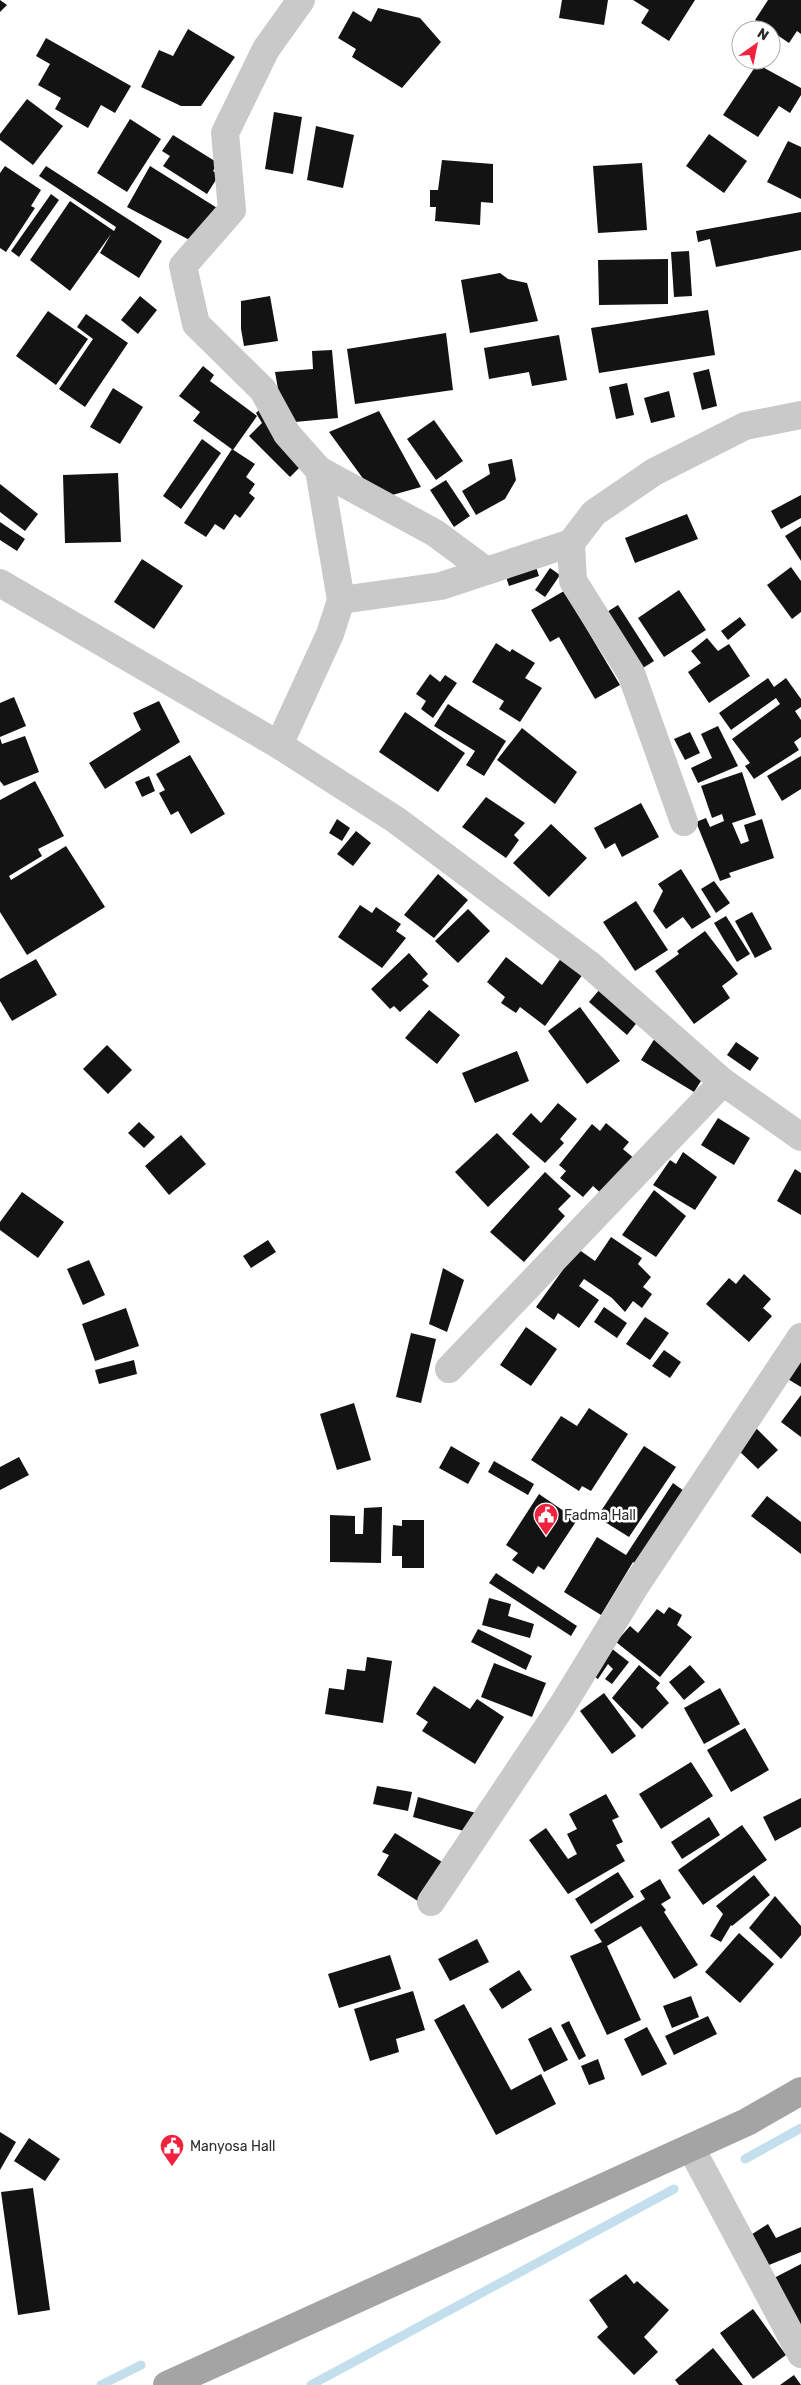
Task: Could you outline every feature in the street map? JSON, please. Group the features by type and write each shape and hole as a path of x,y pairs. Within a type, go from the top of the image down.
{"main road":[{"path":"167,2385 747,2122 801,2091"}],"street":[{"path":"301,0 266,49 225,134 232,210 183,266 196,324 263,390 287,434 318,470 435,533 485,570"},
{"path":"341,600 440,586 571,544 594,513 654,472 745,426 801,415"},
{"path":"279,745 330,634 341,600 318,470"},
{"path":"571,544 573,581 631,673 684,822"},
{"path":"0,582 279,745 396,820 590,965 723,1082 801,1137"},
{"path":"449,1369 723,1082"},
{"path":"431,1902 562,1706 636,1585 801,1337"},
{"path":"690,2148 801,2354"}],"building":[{"path":"0,0 7,5 0,12"},
{"path":"562,0 608,0 604,25 559,18"},
{"path":"633,0 695,0 669,41 641,23 649,10"},
{"path":"768,0 801,0 801,34 797,31 789,43 781,38 781,20 755,20"},
{"path":"378,8 420,18 441,42 402,88 352,57 356,49 338,38 353,11 371,22"},
{"path":"188,29 235,57 201,106 181,106 141,87 159,50 173,56"},
{"path":"46,38 131,86 115,113 101,105 88,128 55,109 61,98 38,85 50,64 36,56"},
{"path":"753,70 768,70 801,88 801,95 790,113 779,106 758,137 723,115"},
{"path":"27,99 63,126 33,165 0,140 0,134"},
{"path":"274,112 302,117 293,174 265,169"},
{"path":"130,119 161,139 127,192 97,173"},
{"path":"316,126 354,135 343,188 307,180"},
{"path":"709,134 747,161 724,193 686,166"},
{"path":"173,135 218,163 213,171 219,175 207,194 163,166 170,156 162,151"},
{"path":"788,141 801,147 801,199 767,182"},
{"path":"442,160 493,164 493,203 481,202 480,225 435,221 436,207 430,207 430,190 438,190"},
{"path":"642,163 647,230 598,233 593,166"},
{"path":"5,166 41,190 31,206 35,208 6,252 0,248 0,173"},
{"path":"46,166 162,241 139,278 100,253 111,234 70,291 30,260 70,201 114,231 116,227 39,176"},
{"path":"150,166 222,211 197,244 127,207"},
{"path":"51,194 59,200 19,257 11,251"},
{"path":"801,212 801,250 716,267 710,239 698,242 696,231"},
{"path":"689,251 692,296 674,297 671,252"},
{"path":"668,259 668,304 599,305 598,260"},
{"path":"500,273 508,279 527,283 538,321 470,333 461,280"},
{"path":"140,296 157,310 138,334 121,320"},
{"path":"270,296 278,341 244,346 241,329 241,301"},
{"path":"708,310 715,355 599,373 591,328"},
{"path":"48,311 88,339 56,385 16,356"},
{"path":"86,314 128,343 85,407 59,389 93,339 77,327"},
{"path":"446,333 453,390 355,404 347,349"},
{"path":"559,335 567,380 532,386 529,372 489,379 484,348"},
{"path":"332,350 338,418 284,423 275,372 313,369 312,351"},
{"path":"203,366 214,375 210,381 257,416 233,450 193,421 200,412 179,396"},
{"path":"709,369 717,406 702,410 693,373"},
{"path":"627,383 634,415 616,419 609,387"},
{"path":"113,388 143,407 120,444 90,427"},
{"path":"669,391 675,417 651,423 644,398"},
{"path":"266,403 305,462 290,477 249,436 262,423 256,413"},
{"path":"379,411 421,487 378,499 329,432"},
{"path":"434,420 463,461 436,480 407,439"},
{"path":"202,439 221,453 181,509 163,496"},
{"path":"232,449 255,464 246,477 255,484 249,493 255,498 240,518 235,514 224,530 215,524 206,537 184,523"},
{"path":"512,459 516,480 505,499 476,515 462,491 490,474 488,464"},
{"path":"118,473 121,542 65,543 63,475"},
{"path":"446,480 470,516 454,527 430,490"},
{"path":"0,484 38,514 25,531 0,512"},
{"path":"801,495 801,518 781,529 771,511"},
{"path":"687,514 698,539 635,563 625,538"},
{"path":"0,522 25,539 17,551 0,540"},
{"path":"801,526 801,561 785,536"},
{"path":"533,558 539,576 509,586 503,568"},
{"path":"142,559 183,586 154,629 114,602"},
{"path":"791,567 801,581 801,612 792,619 767,585"},
{"path":"550,568 560,575 545,597 535,590"},
{"path":"679,590 706,630 664,657 638,618"},
{"path":"564,591 620,685 595,699 559,637 550,642 531,610"},
{"path":"618,605 654,661 643,668 607,612"},
{"path":"740,617 746,625 728,640 721,631"},
{"path":"707,638 718,651 729,644 750,676 709,703 688,672 701,663 691,651"},
{"path":"496,643 510,652 512,649 535,663 525,678 542,688 520,722 499,709 504,701 472,682"},
{"path":"430,674 440,682 445,675 457,683 433,718 421,709 426,701 416,694"},
{"path":"768,678 774,687 786,678 801,699 801,707 795,711 801,720 801,737 794,742 799,750 754,779 745,766 750,763 732,739 780,704 776,698 731,730 719,713"},
{"path":"14,697 26,726 0,737 0,703"},
{"path":"159,701 180,742 105,789 89,763 141,730 133,713"},
{"path":"448,704 506,741 484,776 466,765 475,751 434,726"},
{"path":"405,712 465,753 438,792 379,752"},
{"path":"718,726 738,766 698,783 691,768 712,758 701,734"},
{"path":"522,728 577,772 555,804 497,760"},
{"path":"690,732 700,753 685,760 674,739"},
{"path":"25,736 39,772 4,786 0,781 0,738 2,744"},
{"path":"190,755 225,814 191,834 178,811 171,815 159,793 165,790 156,774"},
{"path":"801,756 801,789 782,801 767,776"},
{"path":"742,772 756,815 732,823 741,844 749,841 744,825 762,819 774,858 729,873 731,877 720,881 696,822 706,818 710,827 724,821 722,814 712,818 701,786"},
{"path":"149,776 155,791 142,797 135,782"},
{"path":"35,781 64,836 38,849 42,856 9,876 11,880 66,846 105,907 27,955 0,912 0,800"},
{"path":"486,797 525,823 514,835 519,840 506,858 462,827"},
{"path":"641,803 659,837 622,857 615,843 605,849 594,828"},
{"path":"337,819 350,828 342,841 329,833"},
{"path":"551,824 587,858 549,897 513,863"},
{"path":"356,831 371,843 353,866 337,854"},
{"path":"681,869 711,917 692,929 683,917 666,929 653,911 663,891 658,884"},
{"path":"438,874 468,900 434,938 404,915"},
{"path":"714,881 730,903 716,913 701,889"},
{"path":"636,901 668,950 635,971 603,922"},
{"path":"360,905 372,913 376,907 401,924 396,931 406,938 382,968 338,937"},
{"path":"468,909 490,931 458,963 435,941"},
{"path":"752,912 772,949 755,958 735,921"},
{"path":"726,916 750,954 737,962 714,923"},
{"path":"705,931 738,974 722,986 730,998 694,1024 655,971 679,954 677,951"},
{"path":"409,953 428,974 422,980 429,986 400,1012 394,1006 390,1009 371,989"},
{"path":"564,954 586,970 545,1026 520,1007 516,1013 501,1003 505,997 487,982 506,957 542,985"},
{"path":"36,959 57,995 12,1021 0,1001 0,979"},
{"path":"605,983 643,1015 627,1035 589,1002"},
{"path":"580,1007 620,1061 587,1084 548,1031"},
{"path":"429,1010 460,1035 437,1064 405,1038"},
{"path":"655,1038 708,1070 694,1092 641,1060"},
{"path":"736,1042 759,1058 750,1071 727,1055"},
{"path":"107,1045 132,1070 108,1094 83,1069"},
{"path":"517,1051 529,1081 475,1103 462,1073"},
{"path":"558,1103 577,1119 560,1139 564,1143 545,1163 512,1134 531,1113 541,1123"},
{"path":"718,1118 750,1138 734,1165 701,1145"},
{"path":"139,1122 155,1137 144,1148 128,1133"},
{"path":"606,1123 629,1142 623,1149 636,1160 605,1197 593,1186 583,1197 560,1178 566,1171 559,1165 592,1124 600,1131"},
{"path":"497,1133 530,1167 488,1207 455,1172"},
{"path":"181,1135 206,1164 169,1195 145,1166"},
{"path":"683,1152 717,1177 695,1210 653,1185 670,1160 676,1164"},
{"path":"795,1169 801,1173 801,1215 777,1201"},
{"path":"545,1172 571,1196 558,1209 565,1216 524,1262 490,1232"},
{"path":"654,1190 686,1216 656,1257 622,1235"},
{"path":"22,1192 64,1222 38,1258 0,1230 0,1222"},
{"path":"611,1237 642,1258 638,1264 651,1277 643,1287 652,1294 642,1308 633,1301 625,1312 612,1298 584,1279 579,1286 599,1300 579,1328 558,1313 554,1320 536,1307 578,1249 595,1261"},
{"path":"268,1240 276,1252 251,1268 243,1256"},
{"path":"89,1260 105,1295 83,1305 67,1269"},
{"path":"443,1268 464,1280 447,1332 429,1324"},
{"path":"744,1274 771,1299 763,1308 772,1316 749,1342 706,1304 729,1278 736,1284"},
{"path":"604,1307 627,1323 617,1338 594,1322"},
{"path":"126,1308 139,1346 95,1361 82,1324"},
{"path":"645,1317 669,1333 650,1360 626,1344"},
{"path":"526,1327 557,1349 531,1386 500,1365"},
{"path":"411,1333 436,1339 421,1403 396,1397"},
{"path":"664,1350 681,1362 670,1378 652,1366"},
{"path":"801,1353 801,1387 786,1378"},
{"path":"134,1360 137,1374 99,1384 95,1370"},
{"path":"801,1395 801,1437 781,1422"},
{"path":"354,1403 371,1460 337,1470 320,1414"},
{"path":"589,1408 628,1434 591,1491 582,1486 579,1491 531,1460 561,1416 577,1426"},
{"path":"755,1427 778,1450 758,1469 735,1447"},
{"path":"451,1446 480,1463 468,1484 439,1468"},
{"path":"644,1446 676,1467 629,1537 597,1517"},
{"path":"19,1457 29,1475 0,1490 0,1467"},
{"path":"494,1461 534,1484 528,1495 488,1472"},
{"path":"673,1483 691,1496 643,1568 633,1562 601,1615 564,1592 597,1537 626,1555"},
{"path":"539,1494 577,1520 544,1570 538,1566 533,1574 512,1560 518,1553 506,1545"},
{"path":"767,1496 801,1522 801,1554 751,1516"},
{"path":"382,1507 381,1563 330,1562 330,1515 355,1516 355,1534 363,1534 364,1508"},
{"path":"402,1520 424,1520 424,1568 402,1568 402,1556 392,1556 393,1525 402,1526"},
{"path":"496,1573 577,1626 571,1636 489,1583"},
{"path":"489,1598 511,1604 508,1616 534,1624 530,1638 482,1625"},
{"path":"669,1607 682,1615 677,1625 692,1637 660,1677 616,1642 630,1626 638,1633 657,1609 664,1614"},
{"path":"478,1629 532,1656 526,1670 471,1642"},
{"path":"611,1648 629,1662 612,1684 605,1679 613,1669 608,1664 598,1679 589,1673"},
{"path":"367,1657 392,1661 383,1723 325,1714 329,1688 344,1690 347,1669 365,1671"},
{"path":"494,1663 546,1683 532,1717 481,1697"},
{"path":"639,1665 660,1683 656,1688 669,1703 642,1729 612,1698"},
{"path":"690,1665 705,1682 684,1700 669,1682"},
{"path":"434,1686 470,1709 477,1699 504,1717 475,1764 422,1731 428,1722 416,1714"},
{"path":"720,1688 740,1724 704,1744 684,1708"},
{"path":"604,1693 636,1736 612,1754 580,1711"},
{"path":"745,1728 769,1770 731,1792 707,1750"},
{"path":"691,1762 713,1796 661,1829 639,1794"},
{"path":"377,1786 412,1792 408,1811 373,1804"},
{"path":"606,1794 619,1817 612,1820 623,1842 616,1845 625,1861 568,1894 529,1840 546,1828 568,1859 577,1854 567,1834 577,1829 569,1814"},
{"path":"418,1797 476,1813 471,1833 413,1817"},
{"path":"801,1798 801,1827 775,1841 763,1817"},
{"path":"709,1817 720,1835 682,1859 671,1842"},
{"path":"742,1825 767,1860 703,1905 678,1870"},
{"path":"395,1833 447,1865 424,1905 377,1875 389,1855 382,1852"},
{"path":"618,1872 634,1897 591,1924 575,1899"},
{"path":"754,1875 770,1895 731,1925 721,1942 710,1936 723,1914 716,1906"},
{"path":"660,1879 671,1898 661,1904 666,1910 664,1912 698,1965 674,1979 641,1926 607,1946 641,2020 607,2035 570,1956 602,1942 594,1930 645,1899 640,1891"},
{"path":"775,1896 801,1926 801,1935 781,1959 749,1928"},
{"path":"739,1933 774,1964 740,2003 705,1972"},
{"path":"477,1939 489,1962 450,1981 438,1959"},
{"path":"390,1955 401,1989 339,2008 328,1974"},
{"path":"519,1970 532,1990 502,2009 489,1989"},
{"path":"413,1991 425,2030 396,2039 399,2052 370,2061 354,2009"},
{"path":"691,1996 699,2017 672,2028 663,2006"},
{"path":"464,2004 511,2090 541,2074 556,2104 496,2135 434,2020"},
{"path":"708,2016 717,2034 674,2055 665,2036"},
{"path":"569,2021 586,2056 579,2060 561,2025"},
{"path":"551,2027 568,2060 544,2072 528,2039"},
{"path":"647,2027 667,2064 642,2076 624,2039"},
{"path":"598,2059 605,2079 589,2085 581,2066"},
{"path":"0,2132 16,2142 0,2170"},
{"path":"29,2138 60,2159 45,2181 14,2161"},
{"path":"33,2188 50,2310 18,2315 1,2192"},
{"path":"768,2224 776,2238 801,2227 801,2252 764,2267 746,2238"},
{"path":"801,2264 801,2339 774,2278"},
{"path":"626,2274 634,2284 637,2281 669,2310 644,2337 658,2352 634,2375 597,2337 608,2327 589,2300"},
{"path":"753,2309 786,2355 753,2379 720,2333"},
{"path":"713,2348 743,2385 679,2385 675,2380"},
{"path":"794,2375 801,2385 780,2385"}],"waterway":[{"path":"745,2159 801,2128"},
{"path":"311,2385 674,2189"},
{"path":"101,2385 141,2365"}],"place":[{"name":"Fadma Hall","path":"546,1536"},
{"name":"Manyosa Hall","path":"172,2167"}]}
